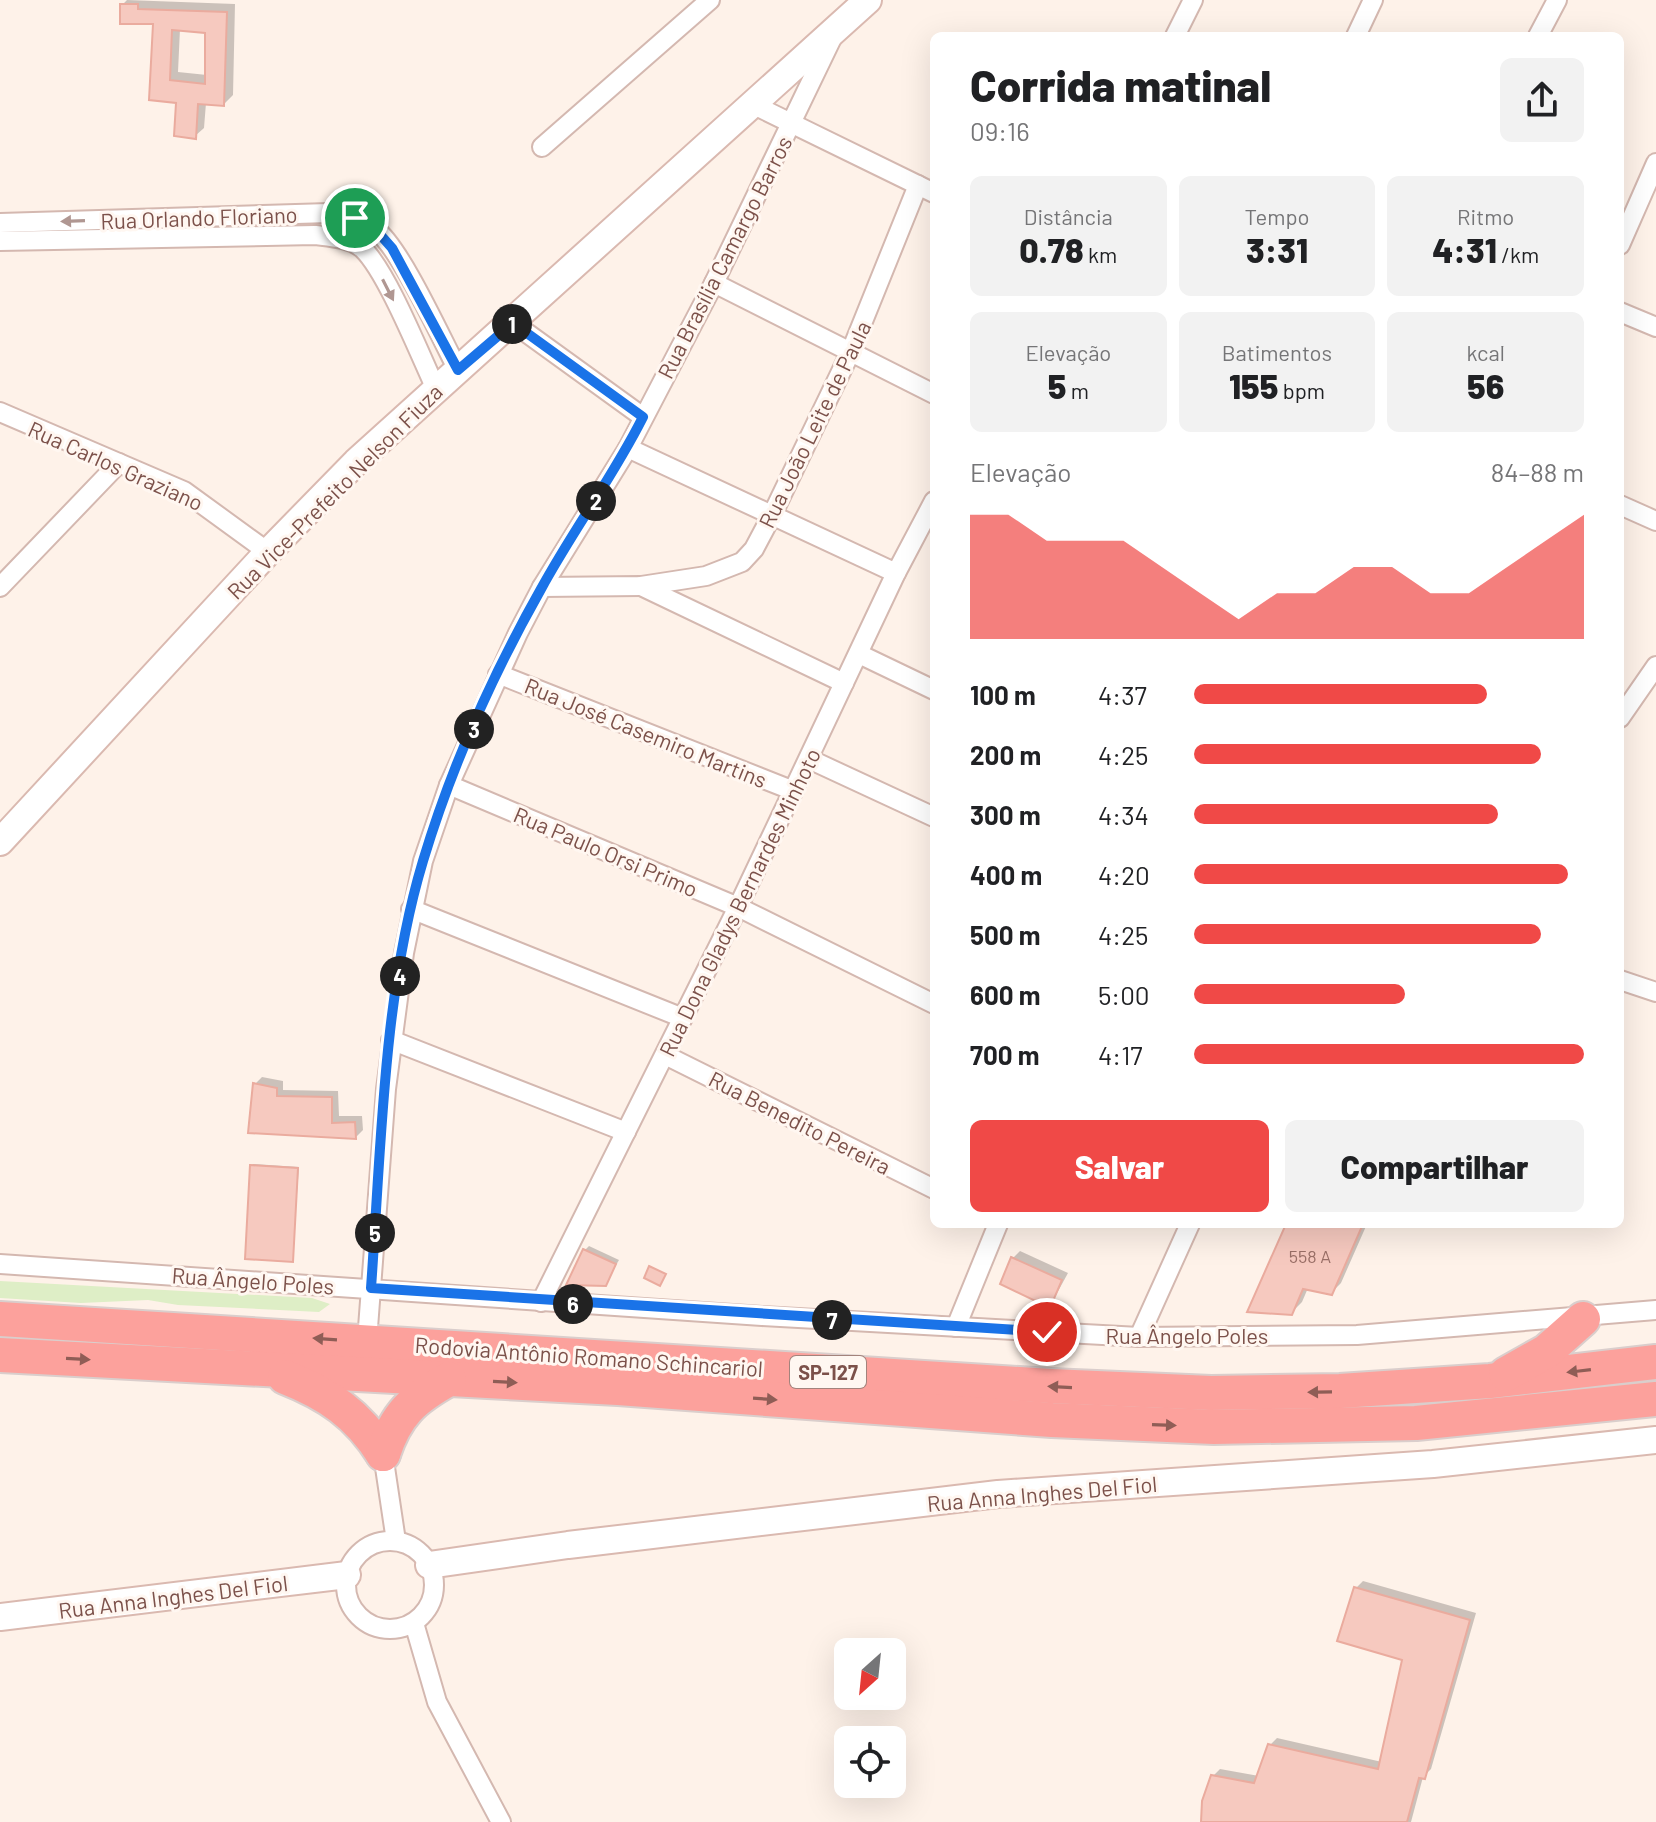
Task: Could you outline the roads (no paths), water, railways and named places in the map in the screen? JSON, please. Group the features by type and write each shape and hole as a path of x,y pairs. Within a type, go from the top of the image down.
{"highway":[{"name":"Rodovia Antônio Romano Schincariol","path":"0,1319 1131,1390 1311,1392 1490,1381 1656,1362"},
{"path":"1490,1381 1547,1351 1583,1319"},
{"name":"Rodovia Antônio Romano Schincariol","path":"0,1355 449,1379 1052,1420 1214,1427 1416,1423 1656,1399"},
{"path":"267,1369 338,1402 357,1419 383,1454"},
{"path":"383,1454 392,1427 403,1409 417,1397 449,1379"}],"street":[{"path":"542,147 710,0"},
{"name":"Rua Vice-Prefeito Nelson Fiuza","path":"0,842 268,552 436,389 513,323 868,0"},
{"path":"1177,32 1193,0"},
{"path":"1358,32 1373,0"},
{"path":"1540,32 1557,0"},
{"name":"Rua Brasília Camargo Barros","path":"367,1341 391,1040 411,909 449,785 498,674 542,587 628,448 714,283 834,33"},
{"path":"822,59 755,105 926,189"},
{"path":"1624,236 1656,163"},
{"name":"Rua João Leite de Paula","path":"542,587 641,586 727,571 754,549 926,189"},
{"name":"Rua Orlando Floriano","path":"0,223 329,213 355,218 376,230 392,248 458,370"},
{"name":"Rua Orlando Floriano","path":"0,241 315,235 341,239 362,248 378,271 436,389"},
{"path":"714,283 930,392"},
{"path":"1624,314 1656,327"},
{"path":"513,323 643,417"},
{"name":"Rua Carlos Graziano","path":"0,412 205,503 268,552"},
{"path":"628,448 896,573"},
{"path":"0,587 119,463"},
{"path":"1624,507 1656,521"},
{"name":"Rua Dona Gladys Bernardes Minhoto","path":"541,1302 738,907 896,573 930,509"},
{"name":"Rua João Leite de Paula","path":"641,586 844,683"},
{"path":"859,654 930,688"},
{"path":"1624,712 1656,666"},
{"name":"Rua José Casemiro Martins","path":"498,674 794,791"},
{"path":"809,759 930,815"},
{"name":"Rua Paulo Orsi Primo","path":"449,785 738,907 930,1002"},
{"path":"411,909 683,1018"},
{"path":"1624,981 1656,992"},
{"path":"391,1040 626,1132"},
{"name":"Rua Benedito Pereira","path":"665,1055 930,1187"},
{"path":"956,1327 996,1228"},
{"path":"1139,1337 1188,1228"},
{"name":"Rua Ângelo Poles","path":"0,1264 541,1302 1139,1337 1357,1335 1583,1319 1656,1310"},
{"name":"Rua Anna Inghes Del Fiol","path":"429,1565 568,1545 998,1494 1433,1464 1656,1440"},
{"path":"383,1454 396,1541"},
{"path":"396,1541 412,1547 429,1565 435,1584 433,1599 426,1612 414,1623 389,1630 362,1620 346,1597 347,1575 356,1556 368,1546 396,1541"},
{"name":"Rua Anna Inghes Del Fiol","path":"0,1617 347,1575"},
{"path":"414,1623 437,1702 501,1822"}]}
